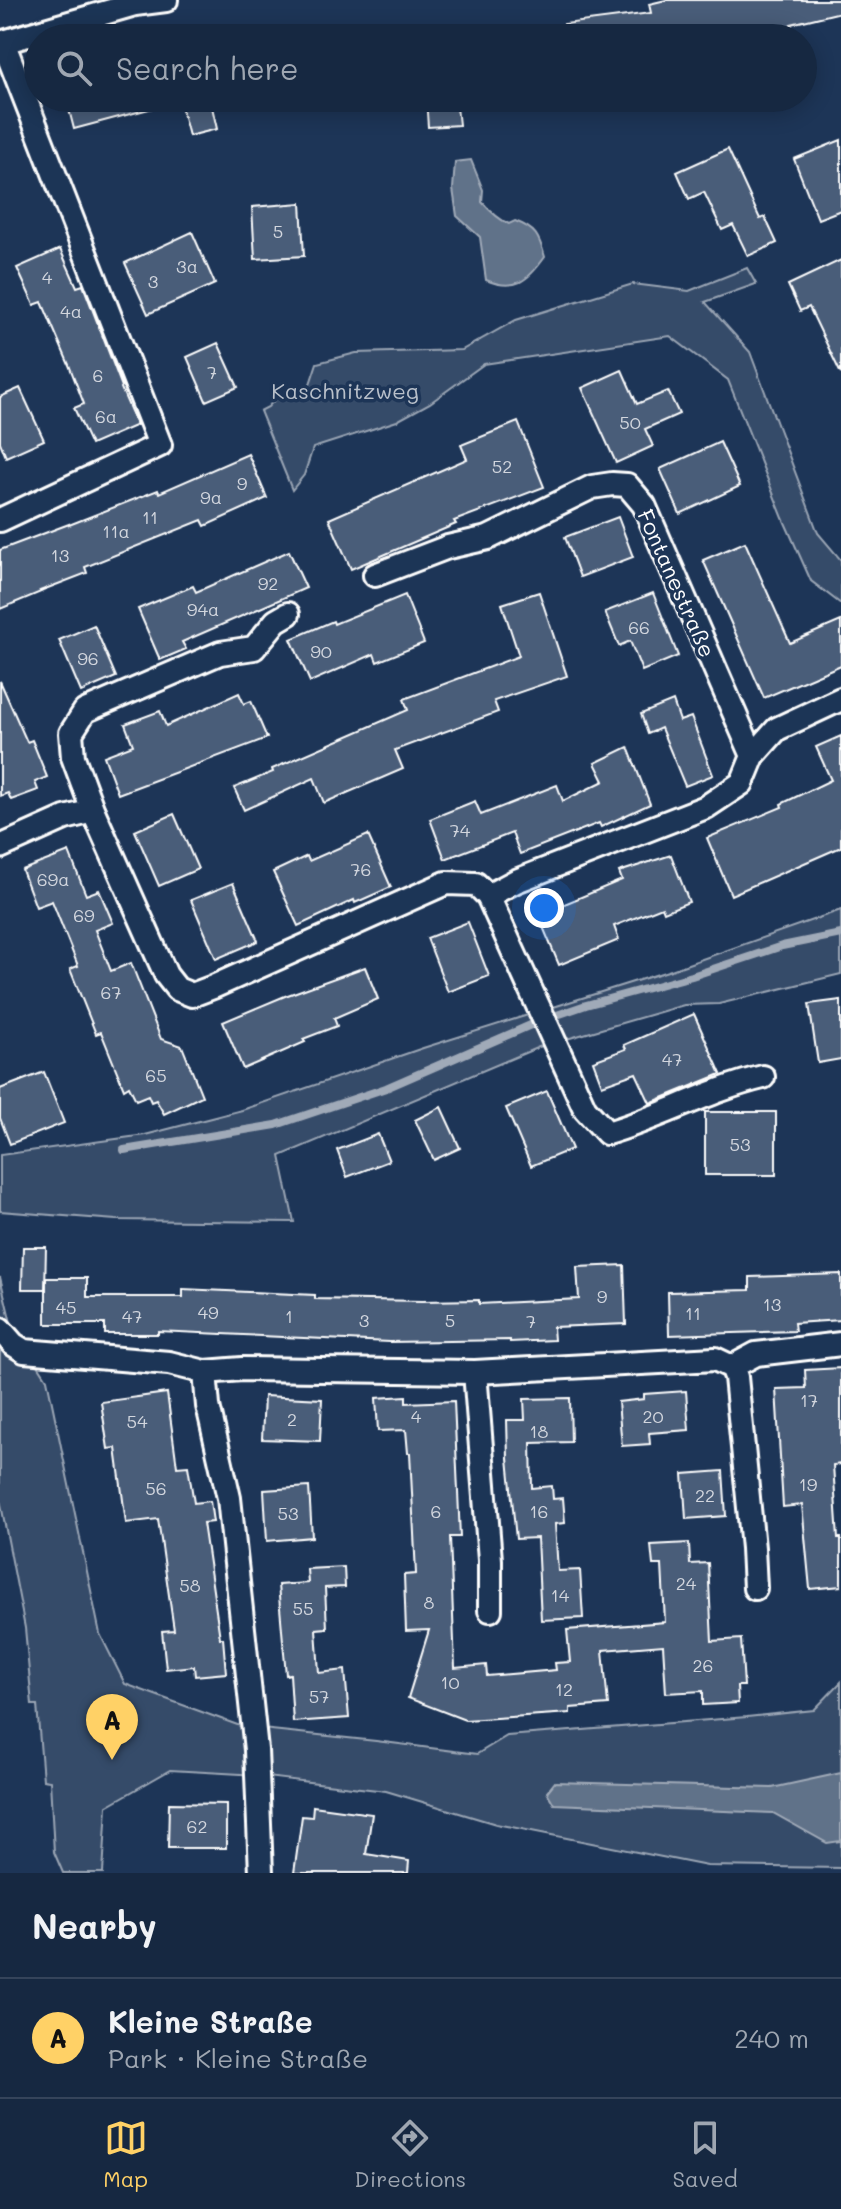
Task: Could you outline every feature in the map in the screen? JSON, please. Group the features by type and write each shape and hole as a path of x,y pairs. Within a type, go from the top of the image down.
{"street":[{"path":"65,24 135,4 166,0"},
{"path":"24,36 2,42 24,98"},
{"path":"0,520 160,445 29,112"},
{"name":"Fontanestraße","path":"375,575 448,547 488,538 592,487 627,485 644,505 753,756"},
{"path":"288,614 276,621 254,648 220,653 85,711 71,733 73,757 93,811 166,975 177,989 192,995 446,883 476,884 488,896 585,1109 607,1133 637,1124 731,1085 763,1077"},
{"path":"488,896 516,881 706,807 742,783 753,756 777,729 841,699"},
{"path":"0,847 65,818 93,811"},
{"path":"0,1329 24,1351 169,1363 205,1372 242,1369 475,1372 715,1359 732,1367 736,1377 755,1588"},
{"path":"732,1367 756,1354 841,1344"},
{"path":"205,1372 208,1406 230,1513 256,1750 261,1873"},
{"path":"475,1372 490,1560 490,1610"}],"green space":[{"name":"Kaschnitzweg","path":"747,268 756,284 705,302 750,352 818,533 841,560 841,604 811,581 728,380 670,336 484,364 430,403 397,421 313,448 304,475 292,490 260,411 277,397 309,387 317,363 356,353 462,350 516,320 633,284 689,291"},
{"path":"841,910 841,974 719,1004 684,1005 539,1047 280,1156 294,1222 116,1220 0,1211 0,1155 145,1135 242,1110 423,1048 671,970"},
{"path":"0,1277 11,1323 47,1379 100,1634 125,1684 243,1727 477,1754 507,1736 814,1710 841,1682 841,1868 707,1866 496,1824 386,1791 241,1774 170,1770 107,1806 103,1873 63,1873 54,1852 50,1781 43,1780 37,1705 32,1705 25,1628 0,1499"}],"shaded area":[{"path":"471,160 483,190 482,202 505,222 515,221 528,227 541,244 545,257 520,282 505,285 486,280 480,237 457,216 453,189 455,162"},
{"path":"841,1773 841,1841 827,1843 773,1813 554,1804 547,1792 555,1782 772,1788"}],"building":[{"path":"666,0 841,0 841,12 791,24 564,24 651,13 649,4"},
{"path":"70,112 138,112 74,129"},
{"path":"183,112 213,112 217,129 189,136"},
{"path":"427,112 458,112 459,125 428,127"},
{"path":"841,140 841,210 818,219 794,159"},
{"path":"728,149 760,219 765,217 777,243 748,256 733,225 722,230 704,192 689,199 677,172"},
{"path":"301,203 304,256 255,259 252,207"},
{"path":"192,232 215,284 148,314 125,263"},
{"path":"60,249 77,287 83,285 137,425 91,445 74,408 84,404 69,365 42,302 34,305 17,268"},
{"path":"841,260 841,374 809,307 800,311 788,285"},
{"path":"218,343 238,387 206,401 187,357"},
{"path":"622,370 637,404 668,391 679,414 645,429 653,446 616,463 582,388"},
{"path":"20,388 44,440 6,457 0,442 0,397"},
{"path":"518,422 544,487 454,521 456,524 351,569 329,519 467,459 461,445"},
{"path":"720,442 740,486 680,514 660,469"},
{"path":"248,454 267,498 205,526 202,520 85,567 87,573 0,609 0,550 158,490 159,493"},
{"path":"618,517 633,557 580,577 565,537"},
{"path":"745,542 790,643 841,621 841,665 764,698 703,560"},
{"path":"289,551 306,588 182,642 186,649 160,660 138,609 193,586 196,592"},
{"path":"539,592 567,676 494,701 498,712 395,750 403,769 324,803 314,778 244,810 234,788 408,710 404,699 519,656 502,604"},
{"path":"653,593 678,656 642,671 630,641 619,646 605,612"},
{"path":"405,595 424,643 377,662 374,654 310,682 291,639"},
{"path":"94,625 116,677 81,692 59,640"},
{"path":"0,681 27,742 32,740 47,777 35,782 38,790 11,800 8,793 0,796"},
{"path":"239,693 244,704 251,701 267,738 118,794 104,756 133,745 125,724 160,711 166,726"},
{"path":"673,701 680,721 691,717 713,775 685,786 661,728 648,734 641,714"},
{"path":"841,736 841,847 731,895 707,838 782,807 781,804 831,780 816,747"},
{"path":"628,747 650,804 601,827 599,823 520,854 512,833 445,859 430,819 475,801 481,815 557,785 563,801 604,781 595,763"},
{"path":"174,814 198,869 159,886 135,831"},
{"path":"368,835 391,887 298,926 273,872 307,856 309,861"},
{"path":"69,852 86,895 99,890 113,923 95,930 111,971 131,963 161,1039 182,1046 202,1096 164,1114 156,1100 151,1102 148,1095 136,1100 129,1086 124,1089 101,1032 96,1034 70,969 78,966 52,901 36,907 22,870"},
{"path":"671,855 689,902 664,912 662,907 614,926 619,940 559,965 538,915 622,880 619,872"},
{"path":"233,883 258,941 216,959 191,900"},
{"path":"468,922 489,976 448,992 427,938"},
{"path":"365,967 378,999 334,1018 337,1026 243,1069 223,1022"},
{"path":"841,1000 841,1059 818,1063 809,1004"},
{"path":"694,1014 721,1074 650,1103 636,1073 602,1085 593,1061 626,1049 624,1045"},
{"path":"44,1072 64,1123 10,1144 0,1118 0,1089"},
{"path":"547,1091 572,1149 531,1166 506,1108"},
{"path":"441,1107 460,1148 434,1160 415,1120"},
{"path":"705,1112 776,1112 776,1175 705,1175"},
{"path":"378,1134 389,1161 347,1177 337,1150"},
{"path":"23,1247 46,1247 45,1289 22,1289"},
{"path":"624,1265 626,1324 553,1327 554,1340 389,1342 158,1331 158,1334 105,1334 105,1324 46,1324 46,1278 87,1278 87,1297 183,1297 183,1289 315,1295 315,1299 479,1300 479,1304 579,1299 577,1267"},
{"path":"841,1274 841,1320 794,1323 795,1331 669,1335 668,1292 750,1290 750,1277"},
{"path":"841,1368 841,1464 833,1465 838,1538 841,1538 841,1586 810,1589 802,1505 783,1507 776,1389 806,1388 805,1370"},
{"path":"686,1391 689,1430 649,1433 650,1444 622,1446 618,1402 644,1399 644,1394"},
{"path":"167,1393 177,1467 188,1466 194,1503 210,1501 213,1522 203,1523 226,1673 195,1676 194,1666 166,1669 162,1631 174,1630 158,1519 126,1523 116,1448 108,1449 101,1402"},
{"path":"264,1396 322,1399 320,1441 262,1439"},
{"path":"406,1396 406,1403 454,1401 460,1537 450,1537 455,1668 486,1665 487,1676 556,1670 555,1663 570,1662 567,1630 665,1622 662,1565 653,1565 651,1545 689,1543 690,1564 708,1563 712,1641 741,1639 744,1686 737,1686 738,1703 703,1705 703,1691 666,1693 663,1645 603,1650 608,1705 570,1708 570,1713 465,1720 408,1698 429,1630 406,1631 404,1575 416,1574 410,1453 406,1430 378,1431 376,1398"},
{"path":"570,1398 571,1442 531,1443 532,1488 552,1486 553,1499 563,1498 565,1523 555,1524 558,1571 580,1570 583,1618 541,1620 537,1538 516,1539 507,1420 525,1420 524,1399"},
{"path":"723,1471 726,1516 686,1519 683,1474"},
{"path":"309,1487 312,1537 267,1541 264,1490"},
{"path":"344,1567 345,1587 325,1588 327,1628 316,1629 319,1673 345,1670 349,1718 293,1722 278,1585 308,1583 307,1569"},
{"path":"169,1803 226,1804 226,1848 168,1848"},
{"path":"313,1806 372,1814 366,1854 409,1861 408,1873 294,1873 302,1816 312,1817"}],"waterway":[{"path":"554,1016 782,946 841,934"},
{"path":"124,1150 276,1125 386,1088 533,1024"}],"place":[{"name":"Kleine Straße","path":"112,1760"}]}
